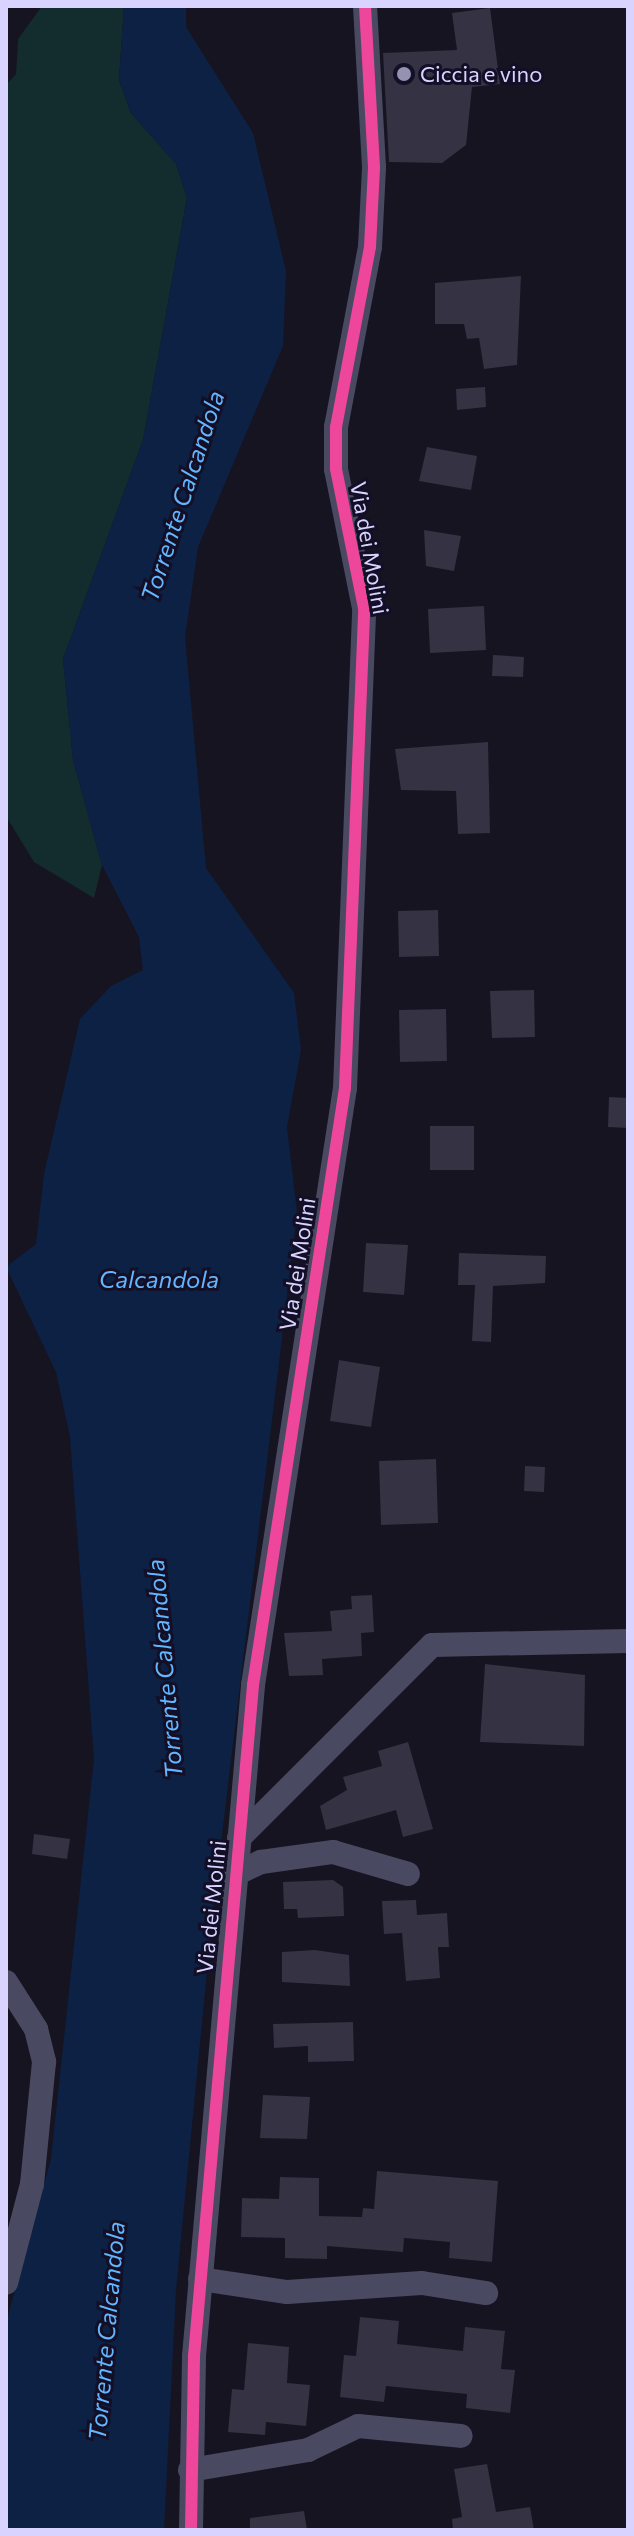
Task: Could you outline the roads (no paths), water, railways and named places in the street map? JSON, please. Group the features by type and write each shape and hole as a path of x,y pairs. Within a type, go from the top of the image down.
{"street":[{"name":"Via dei Molini","path":"191,2530 190,2470 200,2279 234,1875 255,1669 345,1088 364,608 336,469 336,427 370,247 374,167 365,6"},
{"path":"239,1838 432,1645 628,1641"},
{"path":"234,1875 261,1862 333,1852 408,1874"},
{"path":"6,1982 36,2029 44,2062 32,2184 6,2283"},
{"path":"200,2279 287,2292 422,2283 486,2293"},
{"path":"190,2470 308,2450 358,2426 461,2436"}],"water":[{"name":"Calcandola","path":"124,6 186,6 186,27 253,133 286,271 283,346 198,547 185,637 206,868 294,993 301,1050 287,1127 297,1213 213,1909 176,2290 164,2530 6,2530 6,2323 51,2159 94,1759 70,1437 56,1372 6,1267 36,1244 44,1174 80,1019 111,986 143,970 139,937 102,865 73,760 63,659 143,440 187,198 176,164 131,113 119,80"}],"place":[{"name":"Ciccia e vino","path":"404,74"}],"water label":[{"name":"Torrente Calcandola","path":"182,496"},
{"name":"Torrente Calcandola","path":"164,1669"},
{"name":"Torrente Calcandola","path":"106,2331"}]}
